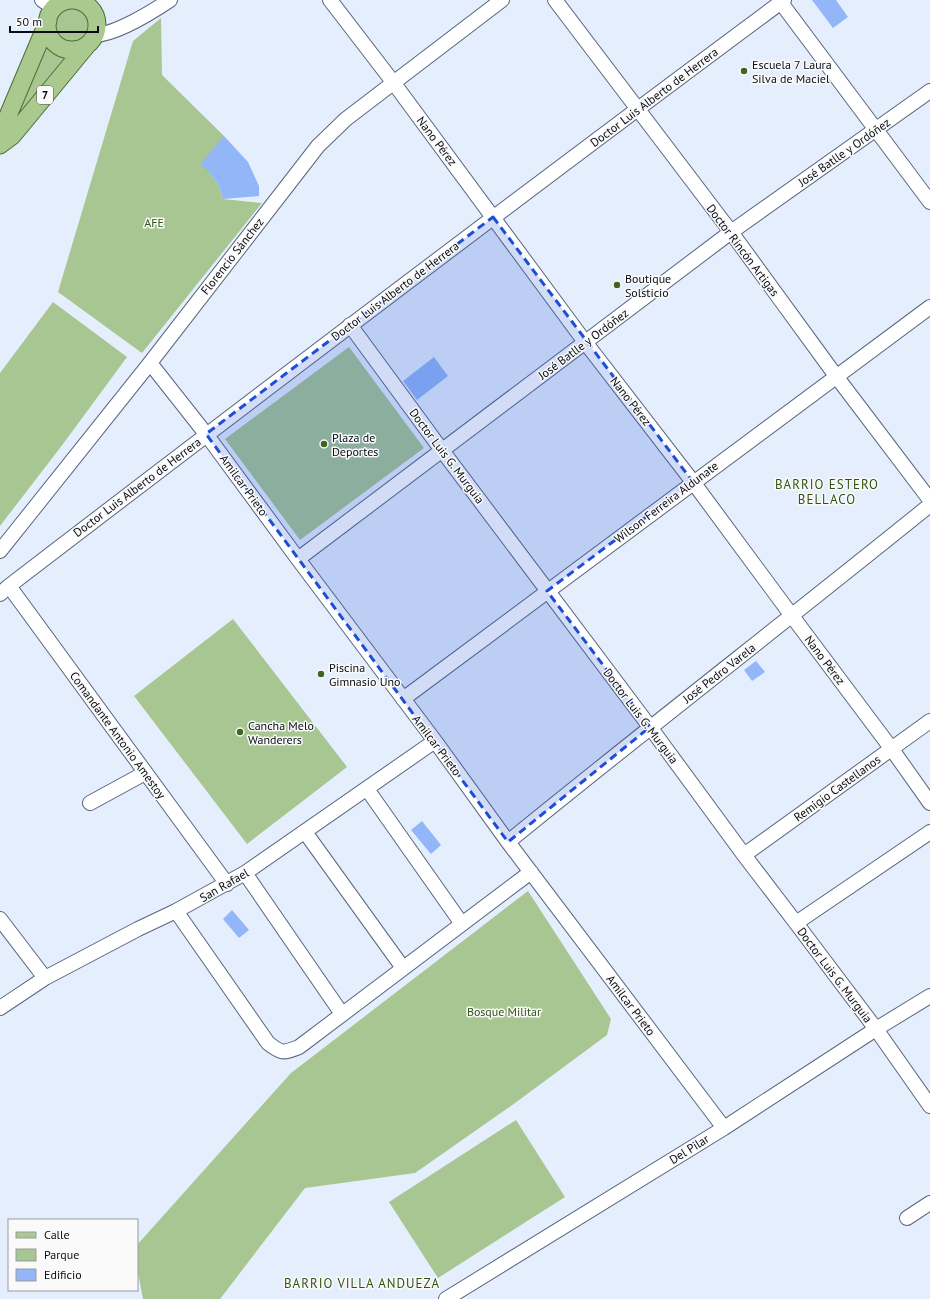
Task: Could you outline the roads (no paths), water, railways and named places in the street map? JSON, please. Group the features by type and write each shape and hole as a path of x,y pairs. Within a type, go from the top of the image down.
{"main road":[{"path":"72,0 82,3 90,8 96,8 97,26 92,39 84,47 75,50 62,48 55,43 50,36 54,6 72,0"},
{"name":"7","path":"0,139 2,130 54,6"},
{"name":"7","path":"0,144 12,136 92,39"}],"street":[{"path":"92,39 155,11 170,0"},
{"name":"Nano Pérez","path":"330,0 393,82 585,342 693,482 891,748 930,803"},
{"name":"Florencio Sánchez","path":"0,551 150,363 318,146 346,118 502,0"},
{"name":"Doctor Rincón Artigas","path":"555,0 731,232 836,376 930,500"},
{"path":"782,1 930,202"},
{"name":"Doctor Luis Alberto de Herrera","path":"4,590 206,434 782,1"},
{"name":"José Batlle y Ordóñez","path":"298,559 731,232 930,91"},
{"name":"Wilson Ferreira Aldunate","path":"403,699 547,590 930,307"},
{"name":"Doctor Luis G. Murguia","path":"350,325 441,450 876,1029 930,1106"},
{"name":"Amilcar Prieto","path":"150,363 206,434 435,741 508,842 724,1128"},
{"name":"José Pedro Varela","path":"508,842 650,727 792,616 930,505"},
{"name":"Comandante Antonio Amestoy","path":"4,590 145,773 226,884"},
{"name":"Remigio Castellanos","path":"744,855 930,721"},
{"name":"San Rafael","path":"0,1008 45,978 138,928 176,912 245,873 435,741"},
{"path":"90,803 145,773"},
{"path":"367,789 462,924"},
{"path":"305,832 403,968"},
{"path":"796,923 930,832"},
{"path":"176,912 268,1043 279,1052 287,1052 299,1047 531,872"},
{"path":"245,873 342,1014"},
{"path":"0,920 45,978"},
{"name":"Del Pilar","path":"446,1299 724,1128 876,1029 930,996"},
{"path":"907,1218 930,1203"}],"place":[{"name":"Escuela 7 Laura Silva de Maciel","path":"744,71"},
{"name":"Boutique Solsticio","path":"617,285"},
{"name":"Plaza de Deportes","path":"324,444"},
{"name":"Piscina Gimnasio Uno","path":"321,674"},
{"name":"Cancha Melo Wanderers","path":"240,732"}],"district":[{"name":"BARRIO ESTERO BELLACO","path":"827,492"},
{"name":"BARRIO VILLA ANDUEZA","path":"362,1283"}],"park label":[{"name":"AFE","path":"154,222"},
{"name":"Bosque Militar","path":"504,1011"}]}
